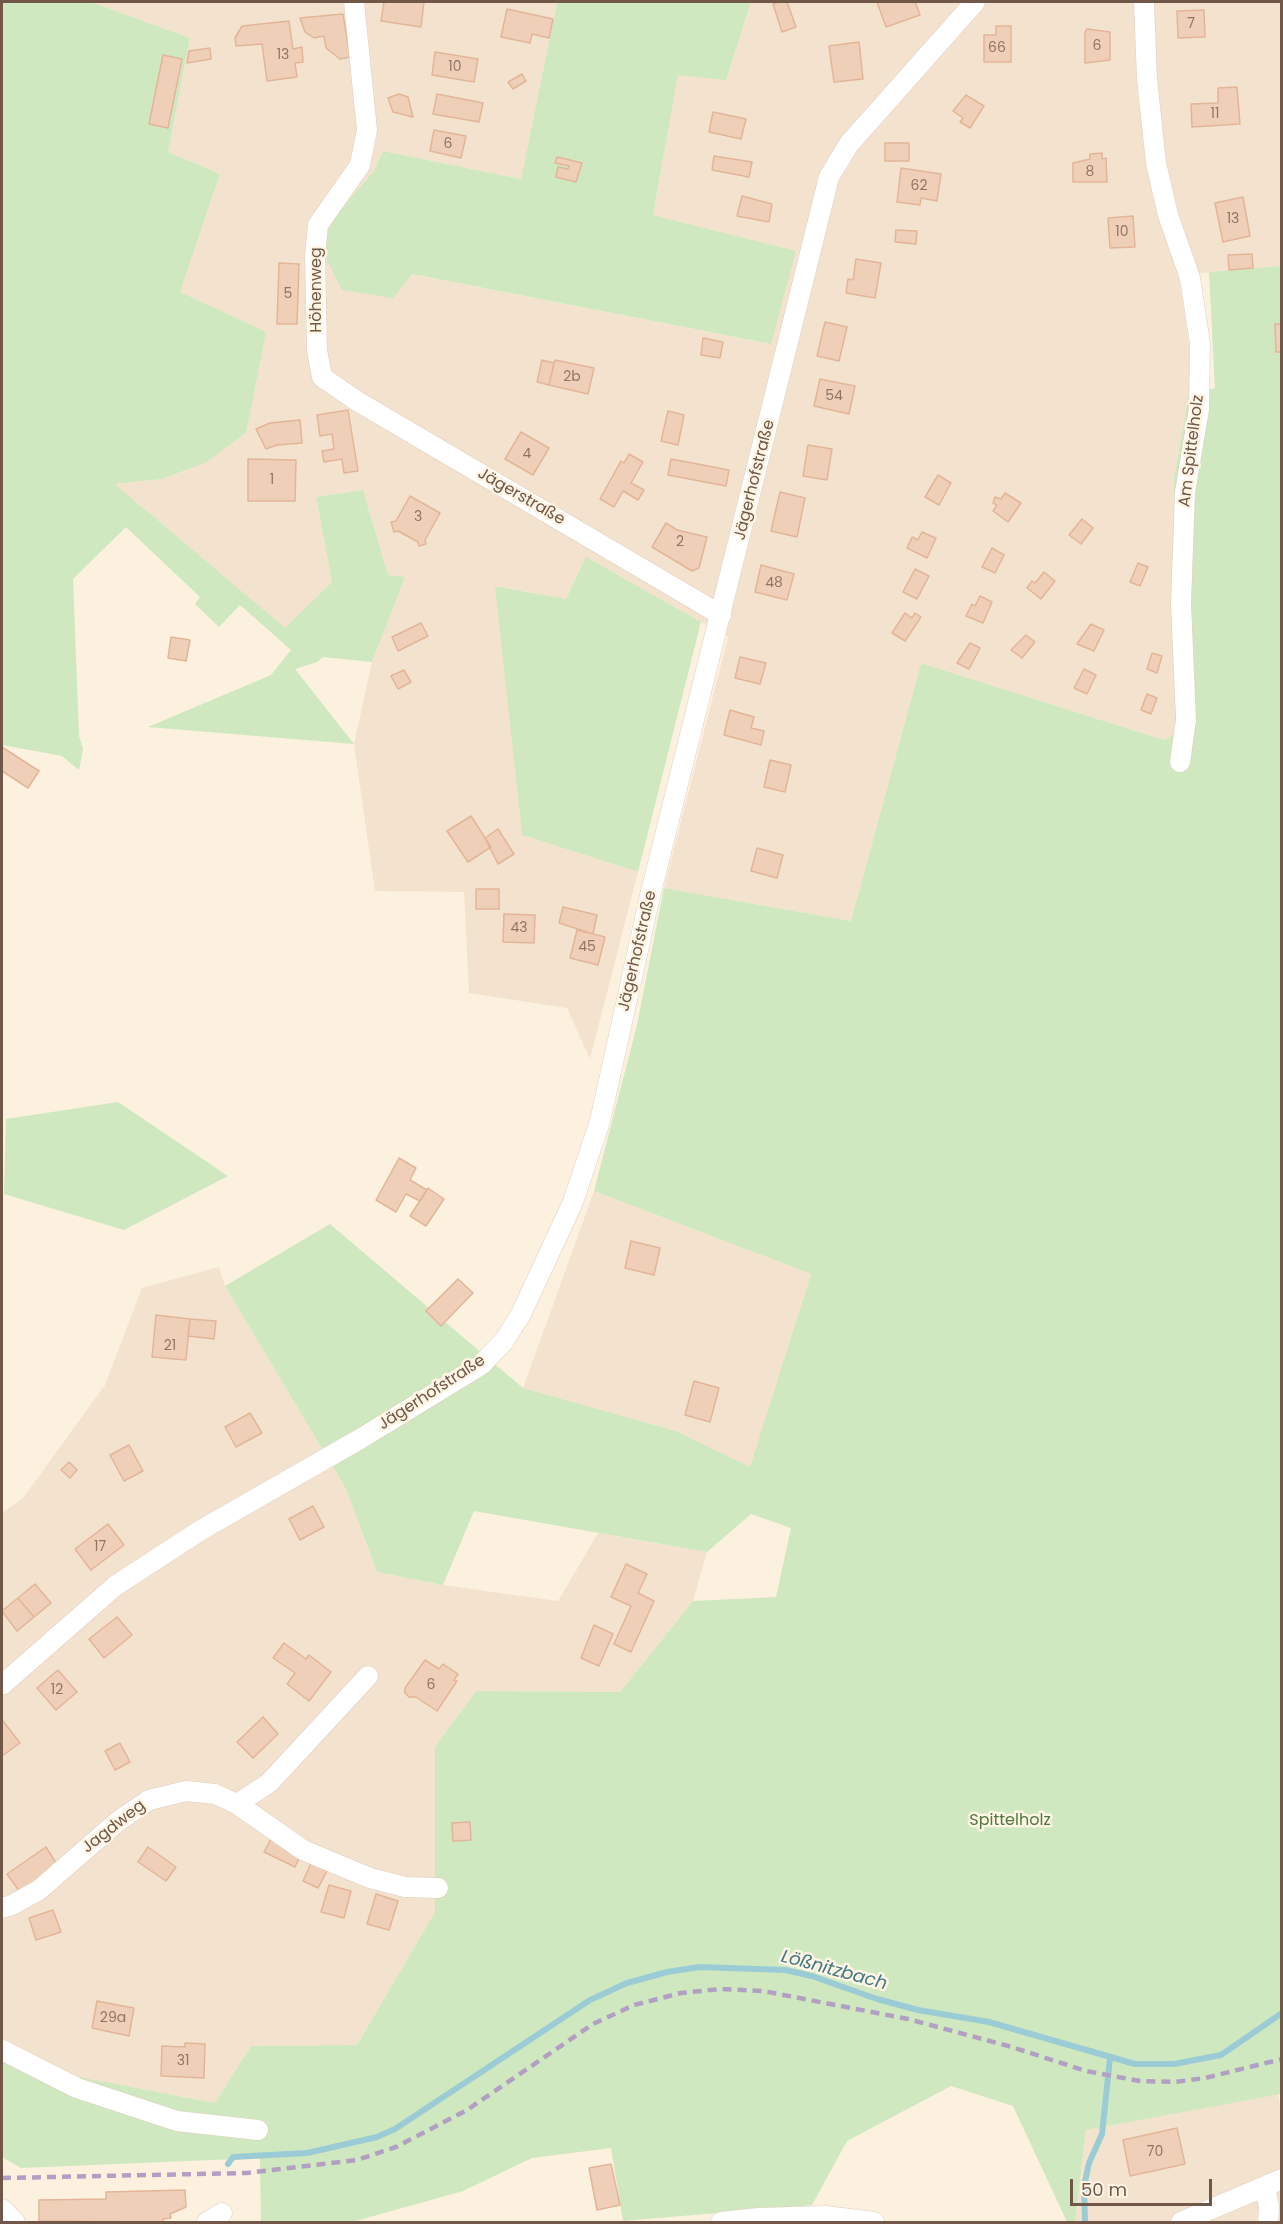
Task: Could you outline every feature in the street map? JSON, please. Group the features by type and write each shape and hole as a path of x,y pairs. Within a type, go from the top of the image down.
{"street":[{"name":"Höhenweg","path":"322,377 317,350 315,256 318,225 360,165 367,130 354,2"},
{"name":"Jägerhofstraße","path":"2,1685 115,1586 201,1530 360,1439 481,1365 504,1341 521,1314 573,1202 600,1121 650,896 829,177 849,144 975,2"},
{"name":"Am Spittelholz","path":"1144,2 1147,79 1156,163 1168,215 1191,278 1200,343 1199,409 1185,492 1181,603 1186,720 1180,762"},
{"name":"Jägerstraße","path":"322,377 357,401 721,615"},
{"path":"368,1676 269,1783 237,1804 303,1850 369,1878 405,1887 438,1888"},
{"name":"Jagdweg","path":"2,1908 39,1890 117,1822 149,1800 186,1791 215,1794 237,1804"},
{"path":"2,2050 77,2088 177,2121 258,2130"},
{"path":"1181,2223 1274,2183"},
{"path":"1268,2223 1274,2183"},
{"path":"2,2209 15,2223"},
{"path":"721,2223 759,2218 826,2216 874,2223"}],"shaded area":[{"path":"91,2 557,2 521,179 383,151 374,171 325,227 411,274 770,344 795,251 653,215 678,74 726,80 751,2 1280,2 1281,266 1179,275 1190,351 1189,393 1174,478 1176,734 1164,740 921,663 851,921 664,888 728,637 586,558 566,599 496,586 522,835 638,872 590,1059 567,1008 469,993 464,892 375,891 354,744 372,662 404,578 388,575 363,490 316,497 332,582 285,629 115,484 162,479 205,463 246,433 180,292 220,174 168,152 190,38"},
{"path":"594,1191 811,1274 750,1468 676,1431 523,1388"},
{"path":"219,1267 225,1286 346,1489 377,1572 443,1585 558,1601 598,1533 707,1552 693,1601 620,1692 476,1691 435,1747 435,1912 357,2045 251,2046 215,2103 2,2062 2,1513 23,1498 105,1385 142,1288"},
{"path":"1278,2094 1282,2118 1281,2222 1075,2222 1086,2130"}],"green space":[{"path":"2,2 91,2 190,38 168,152 220,174 180,292 266,332 246,433 205,463 162,479 115,484 285,628 332,582 316,497 363,490 388,575 405,577 372,662 323,657 317,662 295,669 354,744 148,727 271,675 291,650 240,605 219,627 195,604 200,597 126,527 73,579 79,736 83,749 79,770 62,756 2,745"},
{"path":"557,2 751,2 726,80 678,75 653,215 796,251 771,344 412,274 393,298 342,290 327,260 325,227 374,171 383,151 521,179"},
{"name":"Spittelholz","path":"1281,266 1281,2094 1086,2130 1075,2222 1067,2222 1013,2106 951,2086 847,2141 812,2205 623,2221 611,2148 532,2158 463,2191 352,2222 261,2222 260,2158 21,2168 2,2157 2,2062 215,2103 251,2046 357,2045 435,1912 435,1747 476,1691 620,1692 693,1601 776,1597 791,1528 751,1514 707,1552 474,1511 443,1585 377,1572 346,1489 225,1286 330,1224 523,1388 676,1431 750,1467 811,1274 594,1191 637,1025 664,888 851,921 921,663 1164,740 1175,734 1174,478 1189,393 1215,388 1209,272"},
{"path":"586,557 701,622 638,872 522,835 495,586 566,599"},
{"path":"118,1102 228,1176 124,1230 4,1194 6,1119"}],"building":[{"path":"384,2 424,2 421,27 381,21"},
{"path":"787,2 796,27 782,32 773,4"},
{"path":"877,2 915,2 920,15 886,27"},
{"path":"507,9 553,19 549,38 532,34 530,43 501,37"},
{"path":"1204,10 1205,37 1178,38 1177,11"},
{"path":"343,14 350,57 340,59 326,48 324,36 314,38 305,32 300,18"},
{"path":"289,21 293,49 302,47 303,62 295,63 297,77 267,81 262,44 236,46 235,38 242,26"},
{"path":"996,26 1011,26 1011,62 984,62 984,35 996,35"},
{"path":"1087,29 1110,32 1110,60 1085,63 1085,32"},
{"path":"859,42 863,79 834,82 829,46"},
{"path":"210,48 211,59 187,63 189,51"},
{"path":"435,52 478,59 474,82 432,75"},
{"path":"163,55 182,59 168,128 149,124"},
{"path":"522,74 526,81 513,89 508,82"},
{"path":"1237,87 1240,124 1192,127 1191,104 1218,103 1218,88"},
{"path":"399,94 408,97 413,117 393,112 388,98"},
{"path":"437,94 483,103 479,122 433,114"},
{"path":"966,95 984,106 970,128 960,122 963,118 953,111"},
{"path":"713,112 746,119 741,139 709,132"},
{"path":"434,130 466,136 461,158 430,151"},
{"path":"885,143 909,143 909,161 885,161"},
{"path":"1102,153 1102,159 1106,158 1107,182 1073,182 1073,163 1090,159 1090,154"},
{"path":"714,156 752,162 749,177 712,170"},
{"path":"557,157 582,163 576,182 556,177 558,167 568,169 569,166 555,163"},
{"path":"901,168 941,174 937,201 921,198 920,205 897,202"},
{"path":"742,196 772,204 769,222 737,216"},
{"path":"1243,197 1250,236 1223,242 1215,203"},
{"path":"1133,216 1135,247 1110,248 1108,218"},
{"path":"896,230 917,231 916,244 895,242"},
{"path":"1252,254 1253,268 1229,270 1228,255"},
{"path":"856,259 881,263 875,298 846,293 848,279 853,280"},
{"path":"279,263 299,264 297,324 277,324"},
{"path":"825,322 847,327 839,361 817,356"},
{"path":"1275,324 1282,324 1282,352 1276,352"},
{"path":"703,338 723,342 720,358 701,355"},
{"path":"542,360 554,363 549,385 537,382"},
{"path":"555,360 594,368 588,394 549,385"},
{"path":"820,379 855,386 849,414 814,406"},
{"path":"348,410 358,471 344,473 342,459 324,462 322,451 334,449 332,434 320,436 317,415"},
{"path":"668,411 684,415 678,445 661,441"},
{"path":"300,420 302,443 277,445 266,449 256,429 270,423"},
{"path":"521,432 549,448 533,475 505,459"},
{"path":"808,445 832,449 827,480 803,476"},
{"path":"629,454 643,462 631,483 644,490 638,500 623,491 614,507 600,499 621,461 624,463"},
{"path":"248,459 296,460 295,501 248,501"},
{"path":"671,459 729,470 726,486 668,475"},
{"path":"938,475 951,483 939,505 925,497"},
{"path":"780,492 805,498 797,537 771,531"},
{"path":"1005,493 1021,503 1008,522 993,511 997,505 993,503 995,497 1001,499"},
{"path":"410,496 440,513 425,540 426,544 419,546 418,542 398,531 394,532 391,522 396,521"},
{"path":"1082,519 1093,528 1081,544 1069,535"},
{"path":"666,523 677,530 707,537 699,568 692,571 652,547"},
{"path":"922,532 936,538 927,558 907,548 912,537 918,540"},
{"path":"992,548 1004,555 995,573 982,567"},
{"path":"1138,563 1148,567 1140,586 1130,582"},
{"path":"761,565 794,574 787,600 755,592"},
{"path":"915,569 929,576 917,599 903,592"},
{"path":"1044,572 1055,581 1041,599 1027,588 1032,581 1035,583"},
{"path":"980,596 992,602 983,623 966,616 972,604 975,606"},
{"path":"905,613 912,618 915,613 921,617 905,641 892,633"},
{"path":"421,623 428,636 398,651 392,637"},
{"path":"1091,624 1104,630 1094,651 1077,644"},
{"path":"1026,635 1035,642 1022,658 1011,650"},
{"path":"171,637 190,640 186,661 168,658"},
{"path":"970,643 980,648 969,669 957,663"},
{"path":"1152,653 1162,656 1157,673 1147,669"},
{"path":"740,657 766,663 760,684 735,678"},
{"path":"1084,669 1096,675 1087,694 1074,688"},
{"path":"404,670 411,682 398,689 391,676"},
{"path":"1147,694 1157,698 1151,714 1141,710"},
{"path":"730,710 754,717 751,728 764,731 761,745 724,735"},
{"path":"2,747 39,771 28,788 2,771"},
{"path":"770,760 791,765 785,792 764,787"},
{"path":"471,816 491,847 468,862 447,831"},
{"path":"498,829 514,854 498,864 485,838"},
{"path":"757,848 783,855 777,878 751,871"},
{"path":"476,889 499,889 499,909 476,909"},
{"path":"563,907 597,915 593,934 559,923"},
{"path":"504,914 535,915 534,943 503,942"},
{"path":"577,930 605,937 598,965 570,958"},
{"path":"399,1158 416,1168 410,1180 427,1190 420,1201 406,1194 396,1212 376,1200"},
{"path":"428,1188 444,1199 426,1226 410,1216"},
{"path":"631,1241 660,1248 654,1275 625,1268"},
{"path":"458,1279 473,1293 441,1326 426,1311"},
{"path":"156,1315 190,1319 186,1360 152,1357"},
{"path":"190,1319 216,1321 214,1339 188,1336"},
{"path":"694,1381 719,1388 710,1422 685,1415"},
{"path":"250,1413 262,1433 236,1447 225,1427"},
{"path":"129,1445 143,1471 124,1481 110,1455"},
{"path":"69,1462 77,1470 70,1478 61,1470"},
{"path":"313,1506 324,1527 300,1540 289,1519"},
{"path":"108,1524 124,1545 91,1570 75,1549"},
{"path":"626,1564 647,1574 638,1593 654,1601 631,1652 614,1644 631,1606 611,1597"},
{"path":"35,1584 51,1603 34,1617 18,1598"},
{"path":"18,1598 34,1617 17,1631 2,1611"},
{"path":"117,1617 132,1635 104,1658 89,1639"},
{"path":"594,1625 613,1634 599,1666 581,1658"},
{"path":"284,1643 306,1659 309,1655 331,1672 309,1701 287,1684 295,1673 273,1658"},
{"path":"425,1660 439,1669 443,1664 458,1674 454,1680 457,1681 437,1711 416,1697 409,1697 405,1693 405,1688"},
{"path":"58,1670 77,1692 56,1710 37,1688"},
{"path":"263,1717 278,1734 253,1758 237,1742"},
{"path":"2,1722 20,1743 2,1756"},
{"path":"120,1743 130,1762 115,1770 105,1751"},
{"path":"470,1822 471,1840 453,1841 452,1823"},
{"path":"271,1839 301,1854 295,1867 264,1852"},
{"path":"46,1847 58,1866 20,1892 7,1874"},
{"path":"148,1847 176,1867 166,1881 138,1862"},
{"path":"313,1859 329,1867 318,1888 303,1881"},
{"path":"329,1885 351,1891 344,1918 321,1912"},
{"path":"376,1894 398,1901 389,1930 367,1924"},
{"path":"53,1910 61,1932 36,1940 29,1918"},
{"path":"97,2001 134,2008 129,2036 92,2028"},
{"path":"185,2043 205,2044 204,2078 161,2076 162,2046 185,2047"},
{"path":"1177,2128 1185,2164 1130,2176 1123,2140"},
{"path":"611,2164 620,2205 597,2210 589,2168"},
{"path":"185,2190 186,2207 170,2214 171,2218 163,2219 163,2222 39,2221 39,2200 106,2199 106,2192"}],"waterway":[{"name":"Lößnitzbach","path":"228,2164 233,2157 307,2153 377,2137 395,2129 590,2000 627,1983 667,1972 700,1967 785,1970 812,1976 877,1999 918,2010 989,2022 1135,2064 1174,2064 1221,2055 1282,2013"},
{"path":"1085,2222 1084,2186 1089,2163 1102,2134 1110,2058"}],"railway":[{"path":"2,2178 247,2173 357,2160 396,2147 467,2110 593,2024 634,2005 681,1993 721,1989 763,1991 908,2019 1012,2047 1086,2071 1140,2081 1175,2082 1205,2078 1282,2059"}]}
